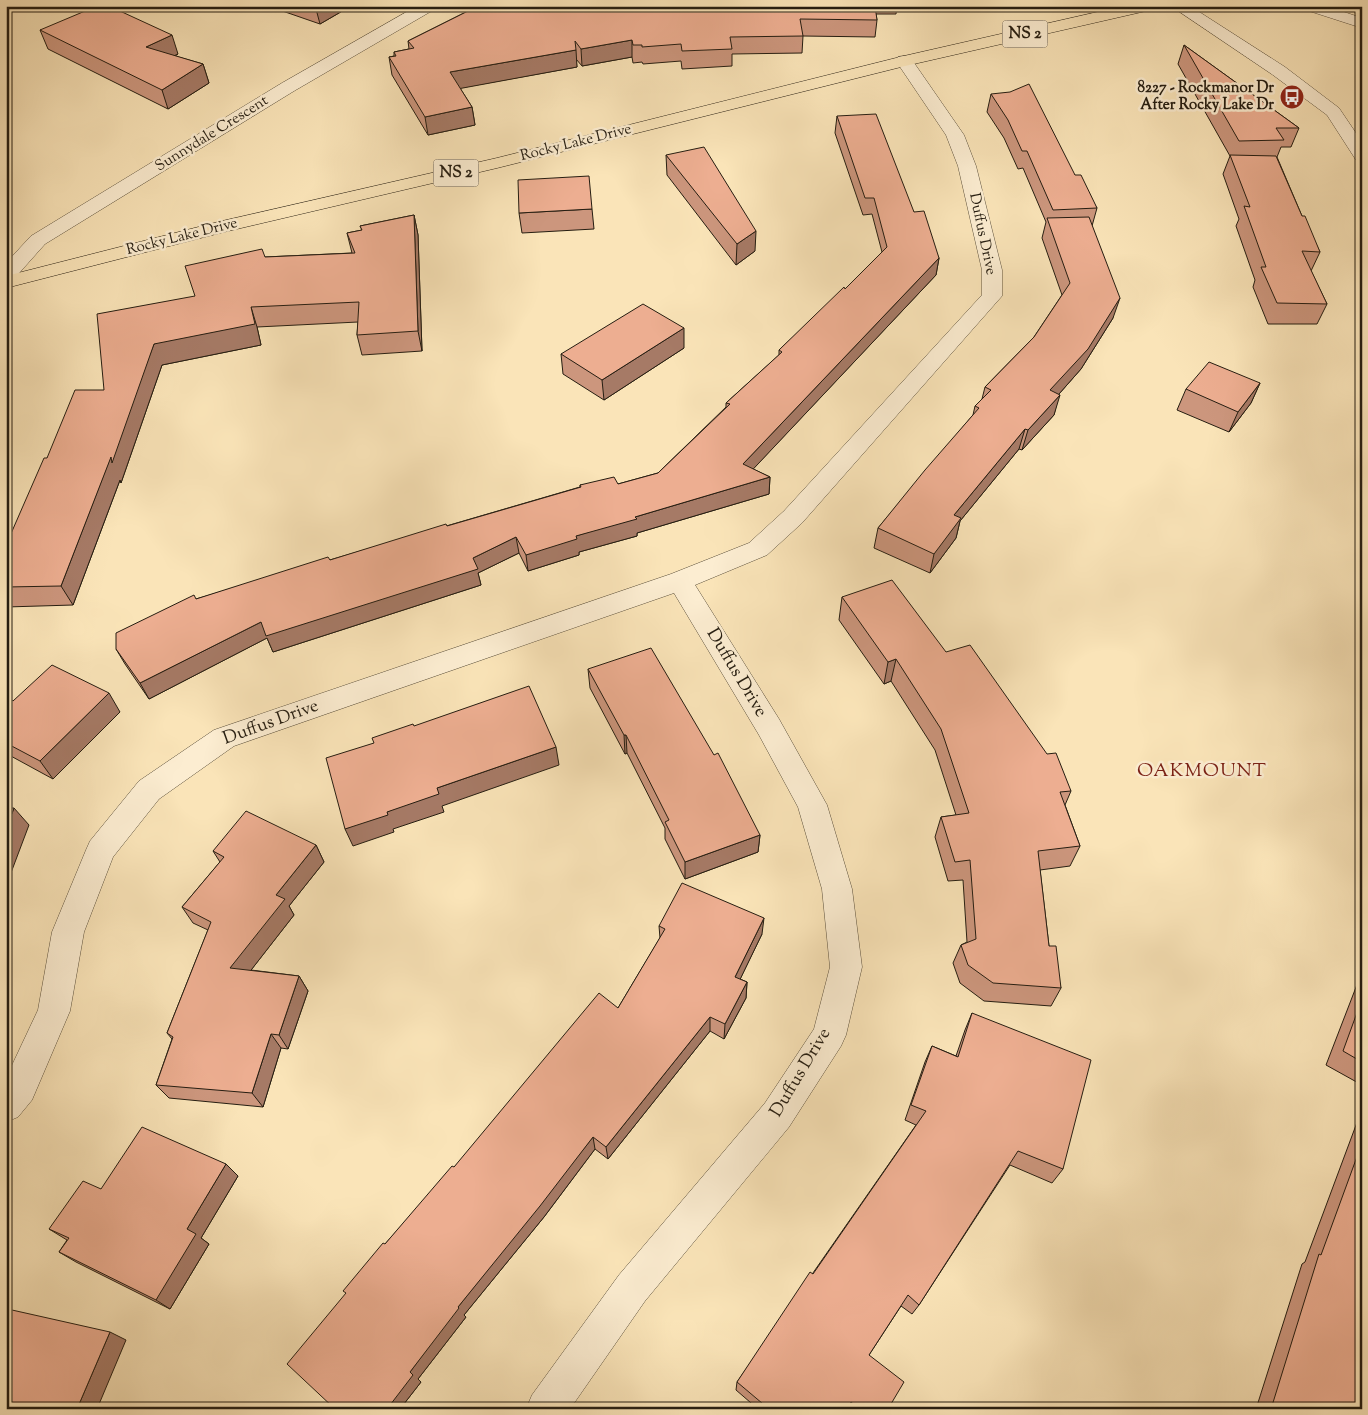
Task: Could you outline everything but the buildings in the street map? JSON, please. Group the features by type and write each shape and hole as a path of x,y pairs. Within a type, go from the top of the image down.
{"main road":[{"name":"Rocky Lake Drive","path":"6,282 222,227 507,160 904,61 1146,6"}],"street":[{"name":"Sunnydale Crescent","path":"6,276 38,240 288,87 429,6"},
{"path":"1179,6 1278,71 1333,112 1362,156"},
{"path":"1309,6 1362,23"},
{"path":"1332,14 1362,17"},
{"name":"Duffus Drive","path":"6,1105 20,1088 54,1011 68,932 101,850 149,790 224,738 680,581 758,549 793,517 992,296 992,270 967,166 955,135 904,61"},
{"name":"Duffus Drive","path":"546,1409 632,1288 777,1115 829,1034 846,967 837,889 812,804 769,727 680,581"}],"place":[{"name":"8227 - Rockmanor Dr After Rocky Lake Dr","path":"1292,97"}],"district":[{"name":"OAKMOUNT","path":"1202,771"}]}
